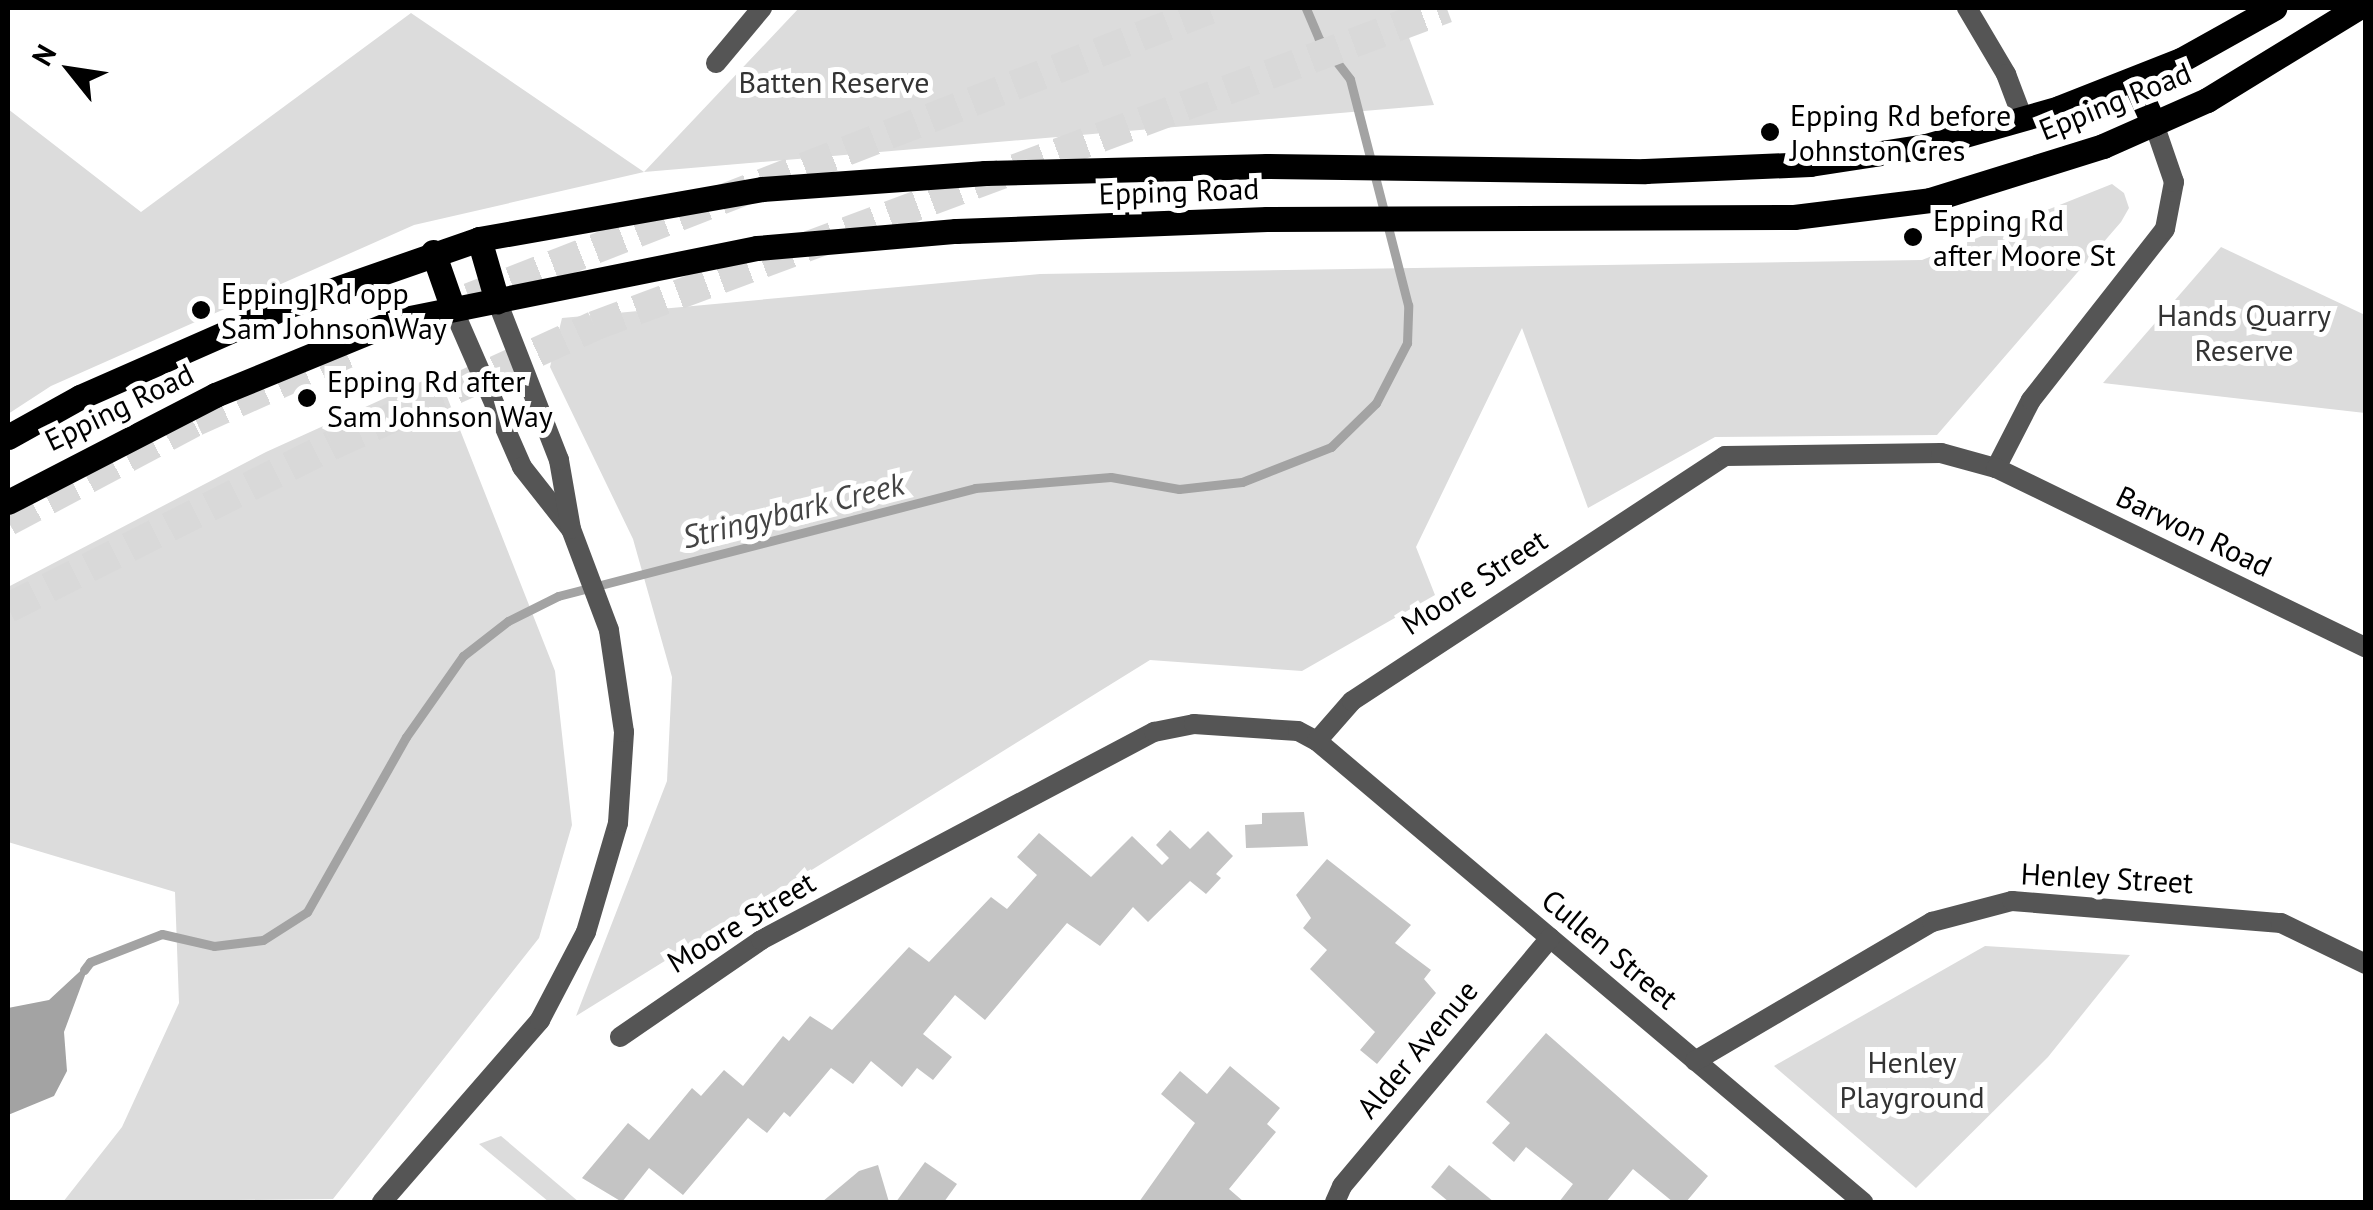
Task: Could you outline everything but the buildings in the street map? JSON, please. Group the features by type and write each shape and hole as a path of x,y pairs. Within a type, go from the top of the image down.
{"main road":[{"name":"Epping Road","path":"8,437 180,352 433,252 478,239 831,182 1268,166 1533,169 1810,164 1926,146 2023,119 2134,80 2274,8"},
{"name":"Epping Road","path":"8,502 215,395 395,321 757,248 956,231 1267,220 1794,218 1930,200 2154,124 2292,52 2357,8"},
{"path":"2134,80 2154,124"},
{"path":"478,239 497,301"},
{"path":"433,252 453,309"}],"street":[{"path":"716,63 762,8"},
{"path":"1967,8 2023,119"},
{"path":"1996,468 2031,400 2165,228 2174,182 2154,124"},
{"path":"382,1202 540,1020 586,932 604,879 624,762 609,630 571,529 558,460 497,301"},
{"path":"453,309 522,467 571,529"},
{"name":"Moore Street","path":"620,1037 761,940 1154,732 1194,724 1298,731 1317,741 1352,702 1725,456 1940,453 1996,468"},
{"name":"Barwon Road","path":"1996,468 2366,648"},
{"name":"Cullen Street","path":"1317,741 1863,1202"},
{"name":"Henley Street","path":"1695,1061 1932,922 2012,901 2281,922 2366,964"},
{"name":"Alder Avenue","path":"1336,1202 1342,1186 1550,938"}],"green space":[{"name":"Batten Reserve","path":"799,8 1398,8 1434,105 644,172"},
{"path":"411,13 644,172 414,225 51,386 8,414 8,109 141,212"},
{"path":"2112,184 2124,193 2129,208 2121,222 1937,435 1715,437 1588,508 1522,328 1416,547 1435,595 1302,671 1150,660 576,1016 667,781 672,677 633,539 550,367 562,318 1040,274 1922,260"},
{"name":"Hands Quarry Reserve","path":"2221,247 2365,315 2365,413 2103,383"},
{"path":"438,374 555,671 572,825 539,938 333,1199 63,1202 122,1127 179,1003 175,892 8,842 8,587 266,452"},
{"name":"Henley Playground","path":"1985,946 2130,955 2048,1057 1916,1188 1774,1066"},
{"path":"501,1136 579,1202 549,1202 479,1144"}],"shaded area":[{"path":"90,962 64,1032 67,1071 54,1096 8,1115 8,1008 49,1000"}],"waterway":[{"name":"Stringybark Creek","path":"84,970 90,962 162,934 214,946 263,940 307,912 406,737 463,656 508,621 558,596 975,488 1111,477 1179,489 1242,482 1331,447 1376,403 1407,343 1408,305 1350,79 1319,39 1306,8"}],"tunnel":[{"path":"469,298 1213,8"},
{"path":"8,608 332,445 594,326 1447,8"},
{"path":"8,521 196,421 359,348"}],"place":[{"name":"Epping Rd before Johnston Cres","path":"1770,132"},
{"name":"Epping Rd after Moore St","path":"1913,237"},
{"name":"Epping Rd opp Sam Johnson Way","path":"201,310"},
{"name":"Epping Rd after Sam Johnson Way","path":"307,398"}]}
